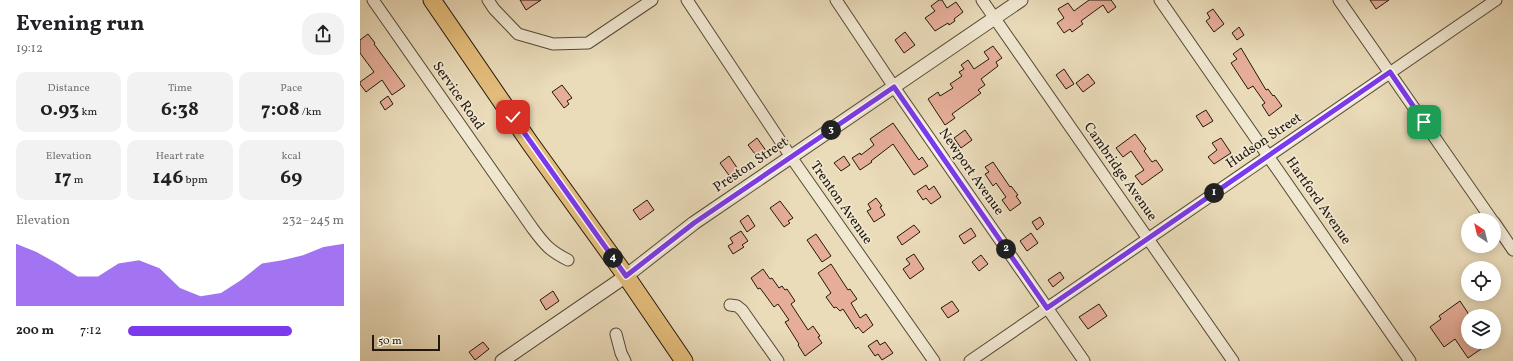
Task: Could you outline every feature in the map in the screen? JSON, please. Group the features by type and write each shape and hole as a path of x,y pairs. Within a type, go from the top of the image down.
{"main road":[{"path":"432,0 530,143 626,276 684,361"}],"street":[{"name":"Service Road","path":"373,0 533,229 552,252 568,260"},
{"path":"488,0 494,10 518,34 553,44 588,43 649,1"},
{"name":"Trenton Avenue","path":"687,0 791,157 934,361"},
{"name":"Newport Avenue","path":"836,0 894,87 1084,361"},
{"name":"Cambridge Avenue","path":"982,0 1233,361"},
{"name":"Preston Street","path":"502,361 626,276 694,223 1021,0"},
{"name":"Hartford Avenue","path":"1160,0 1410,361"},
{"path":"1339,0 1487,213"},
{"name":"Hudson Street","path":"970,361 1496,0"},
{"path":"1501,233 1513,250"},
{"path":"730,304 737,306 742,310 778,361"},
{"path":"616,334 621,353 625,361"}],"building":[{"path":"520,0 541,0 526,10"},
{"path":"939,0 942,0 947,8 956,2 963,12 954,19 955,21 949,25 948,23 935,31 925,18 935,11 931,6"},
{"path":"1089,0 1111,0 1116,7 1108,13 1103,5 1081,21 1083,24 1072,32 1070,29 1064,33 1057,23 1064,18 1058,9 1068,3 1074,11"},
{"path":"1370,0 1389,0 1376,9"},
{"path":"1213,9 1224,24 1214,32 1206,21 1210,18 1207,13"},
{"path":"1239,27 1244,35 1237,40 1232,33"},
{"path":"905,32 915,45 904,53 895,40"},
{"path":"368,34 405,86 392,95 382,80 366,92 360,84 360,82 374,72 360,53 360,40"},
{"path":"993,46 1002,58 996,62 998,66 981,79 985,85 978,90 981,93 952,114 955,118 945,125 928,99 938,92 940,96 953,88 950,84 962,76 959,72 964,69 961,65 968,60 974,69 989,59 984,52"},
{"path":"1241,48 1266,90 1268,89 1273,96 1274,95 1282,106 1269,116 1262,105 1265,103 1253,86 1248,89 1231,63 1237,59 1233,54"},
{"path":"1064,69 1074,84 1066,89 1056,75"},
{"path":"1088,74 1095,83 1083,92 1076,83"},
{"path":"562,85 572,98 567,101 569,104 564,108 552,92"},
{"path":"388,96 393,104 385,110 380,102"},
{"path":"1206,110 1213,121 1203,127 1196,116"},
{"path":"893,123 919,160 922,157 928,166 914,175 893,144 860,170 852,158 860,153 861,155 874,145 870,139"},
{"path":"965,130 972,140 961,148 954,138"},
{"path":"1135,134 1146,149 1144,151 1152,162 1156,160 1163,170 1142,185 1135,176 1144,170 1131,151 1123,157 1116,148"},
{"path":"757,138 767,152 759,159 748,145"},
{"path":"1221,138 1231,153 1214,164 1208,157 1217,150 1212,143"},
{"path":"729,156 740,172 731,178 720,163"},
{"path":"844,156 850,165 841,171 834,163"},
{"path":"993,162 1010,187 1011,186 1018,195 1016,196 1021,203 1010,211 1002,200 1006,197 996,183 993,186 985,174 989,172 985,167"},
{"path":"926,185 929,190 934,186 941,197 931,204 926,198 923,200 917,191"},
{"path":"876,198 882,206 880,207 885,215 874,222 867,211 871,209 868,204"},
{"path":"647,200 654,210 640,220 633,210"},
{"path":"780,201 793,218 788,221 790,223 784,227 770,208"},
{"path":"748,215 755,226 747,232 740,221"},
{"path":"1040,217 1044,224 1037,230 1032,222"},
{"path":"914,225 920,232 902,245 897,237"},
{"path":"971,228 976,236 964,244 959,236"},
{"path":"741,231 748,241 742,245 744,247 733,254 728,246 733,243 730,238"},
{"path":"1031,233 1038,243 1027,251 1020,241"},
{"path":"816,234 831,256 822,262 807,240"},
{"path":"914,254 924,269 910,279 903,269 910,264 906,259"},
{"path":"981,255 988,264 979,271 972,262"},
{"path":"831,264 848,290 850,289 857,299 851,303 860,318 866,314 873,325 863,333 858,327 856,329 843,309 840,311 836,307 834,308 826,297 831,293 818,273"},
{"path":"763,269 779,288 782,286 785,290 787,289 795,301 791,304 808,330 813,326 820,336 818,337 822,343 805,356 785,322 789,320 778,304 774,307 760,288 758,289 751,278"},
{"path":"1060,272 1064,278 1053,287 1048,280"},
{"path":"553,291 559,301 546,310 540,300"},
{"path":"952,301 959,311 948,318 941,308"},
{"path":"1460,301 1465,309 1461,309 1461,348 1455,339 1444,347 1430,327 1441,319 1439,316"},
{"path":"1099,304 1107,316 1088,329 1079,317"},
{"path":"877,340 880,345 885,342 893,353 882,360 878,354 875,356 868,346"},
{"path":"483,342 489,349 475,360 469,352"},
{"path":"1462,349 1481,349 1468,358"}],"route":[{"path":"513,117 530,143 626,276 694,223 894,87 1047,308 1390,72 1424,122"}]}
